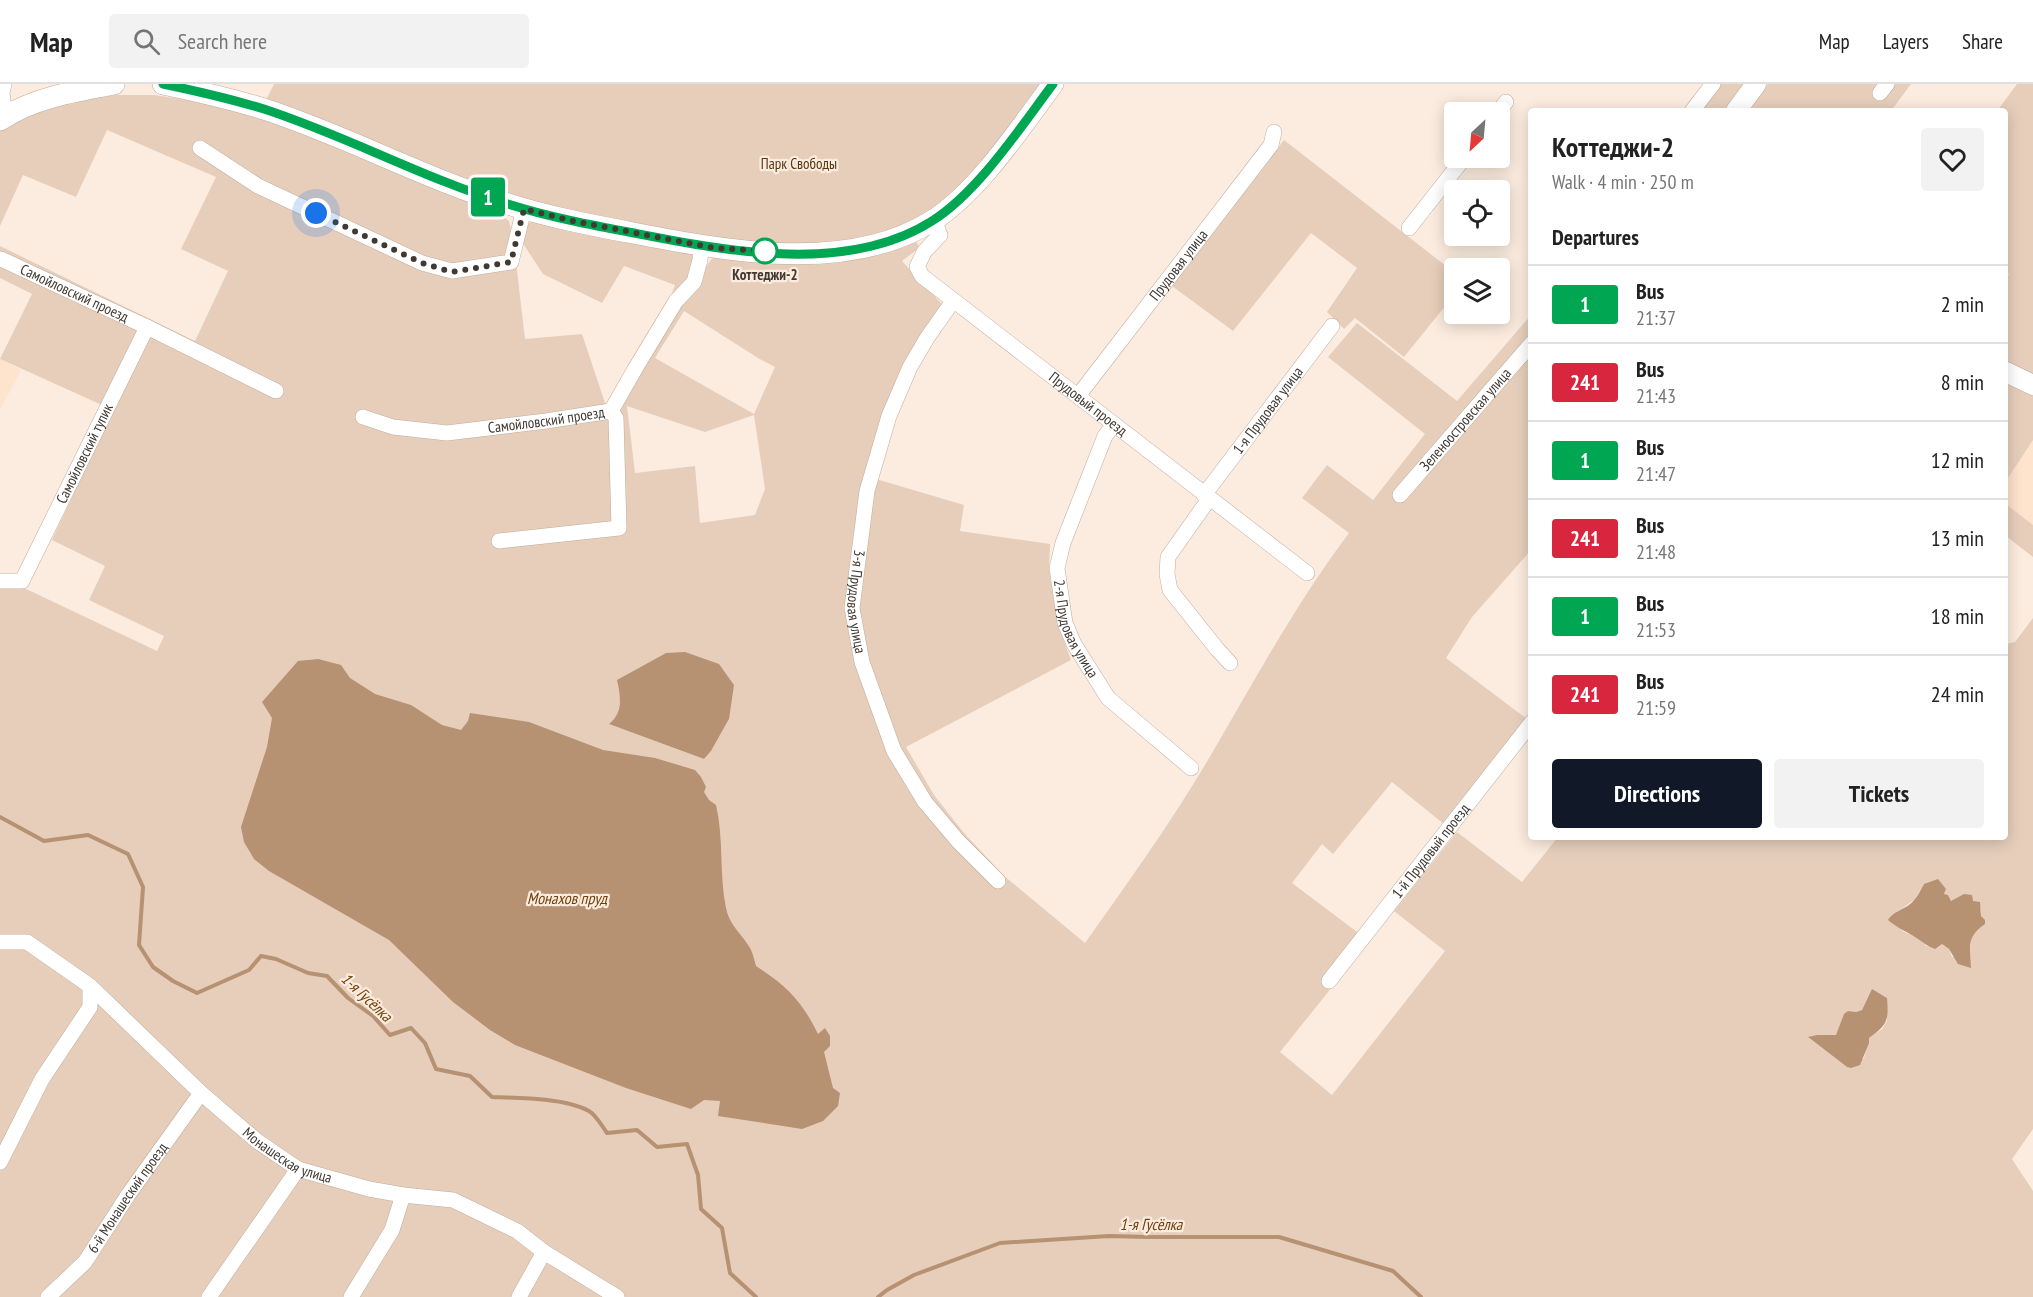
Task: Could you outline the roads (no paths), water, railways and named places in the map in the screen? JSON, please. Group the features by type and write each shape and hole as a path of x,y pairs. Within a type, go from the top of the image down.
{"main road":[{"path":"3,118 30,105 73,92 114,84"},
{"path":"163,84 209,93 266,110 450,183 524,209 701,246 813,254 858,249 895,240 934,220 963,197 1011,141 1053,84"}],"street":[{"path":"3,118 4,84"},
{"path":"1694,108 1713,84"},
{"path":"1738,108 1756,84"},
{"name":"Прудовая улица","path":"1078,396 1270,145 1274,132"},
{"path":"200,148 258,186 422,263 452,272 511,262 524,209"},
{"path":"1409,228 1456,168"},
{"name":"Прудовый проезд","path":"934,220 940,235 924,252 917,267 922,276 1307,573"},
{"name":"Самойловский проезд","path":"363,417 393,427 447,433 611,411 676,301 694,282 701,246"},
{"name":"Самойловский проезд","path":"1,259 147,327 276,391"},
{"name":"3-я Прудовая улица","path":"953,301 910,367 889,416 867,491 852,608 862,662 894,751 925,802 958,841 998,882"},
{"name":"1-я Прудовая улица","path":"1230,663 1170,590 1167,574 1168,558 1206,497 1332,326"},
{"name":"Самойловский тупик","path":"0,581 22,581 147,327"},
{"name":"Зеленоостровская улица","path":"1400,495 1528,348"},
{"path":"2008,373 2033,385"},
{"path":"499,541 619,528 616,418 611,411"},
{"name":"2-я Прудовая улица","path":"1114,424 1105,436 1062,543 1057,568 1065,623 1074,644 1108,698 1191,768"},
{"name":"1-й Прудовый проезд","path":"1329,981 1528,727"},
{"name":"Монашеская улица","path":"0,942 27,942 90,986 201,1094 257,1142 297,1169 369,1189 453,1200 517,1231 544,1252 617,1297"},
{"path":"0,1162 42,1079 90,1007 90,986"},
{"name":"6-й Монашеский проезд","path":"48,1297 85,1262 128,1195 201,1094"},
{"path":"209,1297 297,1169"},
{"path":"351,1297 392,1230 403,1195"},
{"path":"519,1297 544,1252"}],"water":[{"path":"685,652 719,664 734,685 729,719 704,759 609,724 619,710 617,680 666,653"},
{"name":"Монахов пруд","path":"318,659 341,665 350,678 375,694 411,705 442,725 461,730 468,721 470,713 529,722 603,750 655,758 695,770 706,787 704,792 716,805 724,895 728,914 750,948 756,966 777,980 793,995 818,1034 825,1028 830,1036 830,1046 824,1052 833,1088 840,1093 838,1106 823,1121 802,1129 718,1116 720,1101 704,1100 691,1109 626,1088 515,1045 490,1030 453,1002 389,940 269,871 254,859 244,842 241,827 267,747 272,718 262,702 298,661"},
{"path":"1938,879 1946,889 1944,894 1948,895 1951,901 1964,894 1972,895 1973,901 1980,902 1981,916 1985,924 1975,933 1970,943 1971,968 1958,964 1949,949 1942,944 1935,949 1932,948 1888,920 1911,903 1924,884"},
{"path":"1872,989 1887,998 1886,1022 1869,1038 1860,1065 1847,1067 1808,1037 1836,1035 1844,1014 1848,1011 1862,1010"}],"waterway":[{"name":"1-я Гусёлка","path":"0,817 44,841 88,835 128,854 143,887 139,945 153,967 173,981 197,993 249,970 261,956 276,959 308,973 327,976 348,998 373,1016 390,1035 411,1028 425,1043 436,1069 470,1076 492,1097 568,1103 592,1113 607,1133 637,1130 657,1147 687,1144 698,1175 701,1209 722,1228 730,1273 756,1297"},
{"name":"1-я Гусёлка","path":"878,1297 914,1275 1000,1243 1109,1236 1279,1237 1393,1271 1421,1297"}],"place":[{"name":"Коттеджи-2","path":"765,251"}],"park label":[{"name":"Парк Свободы","path":"799,164"}]}
